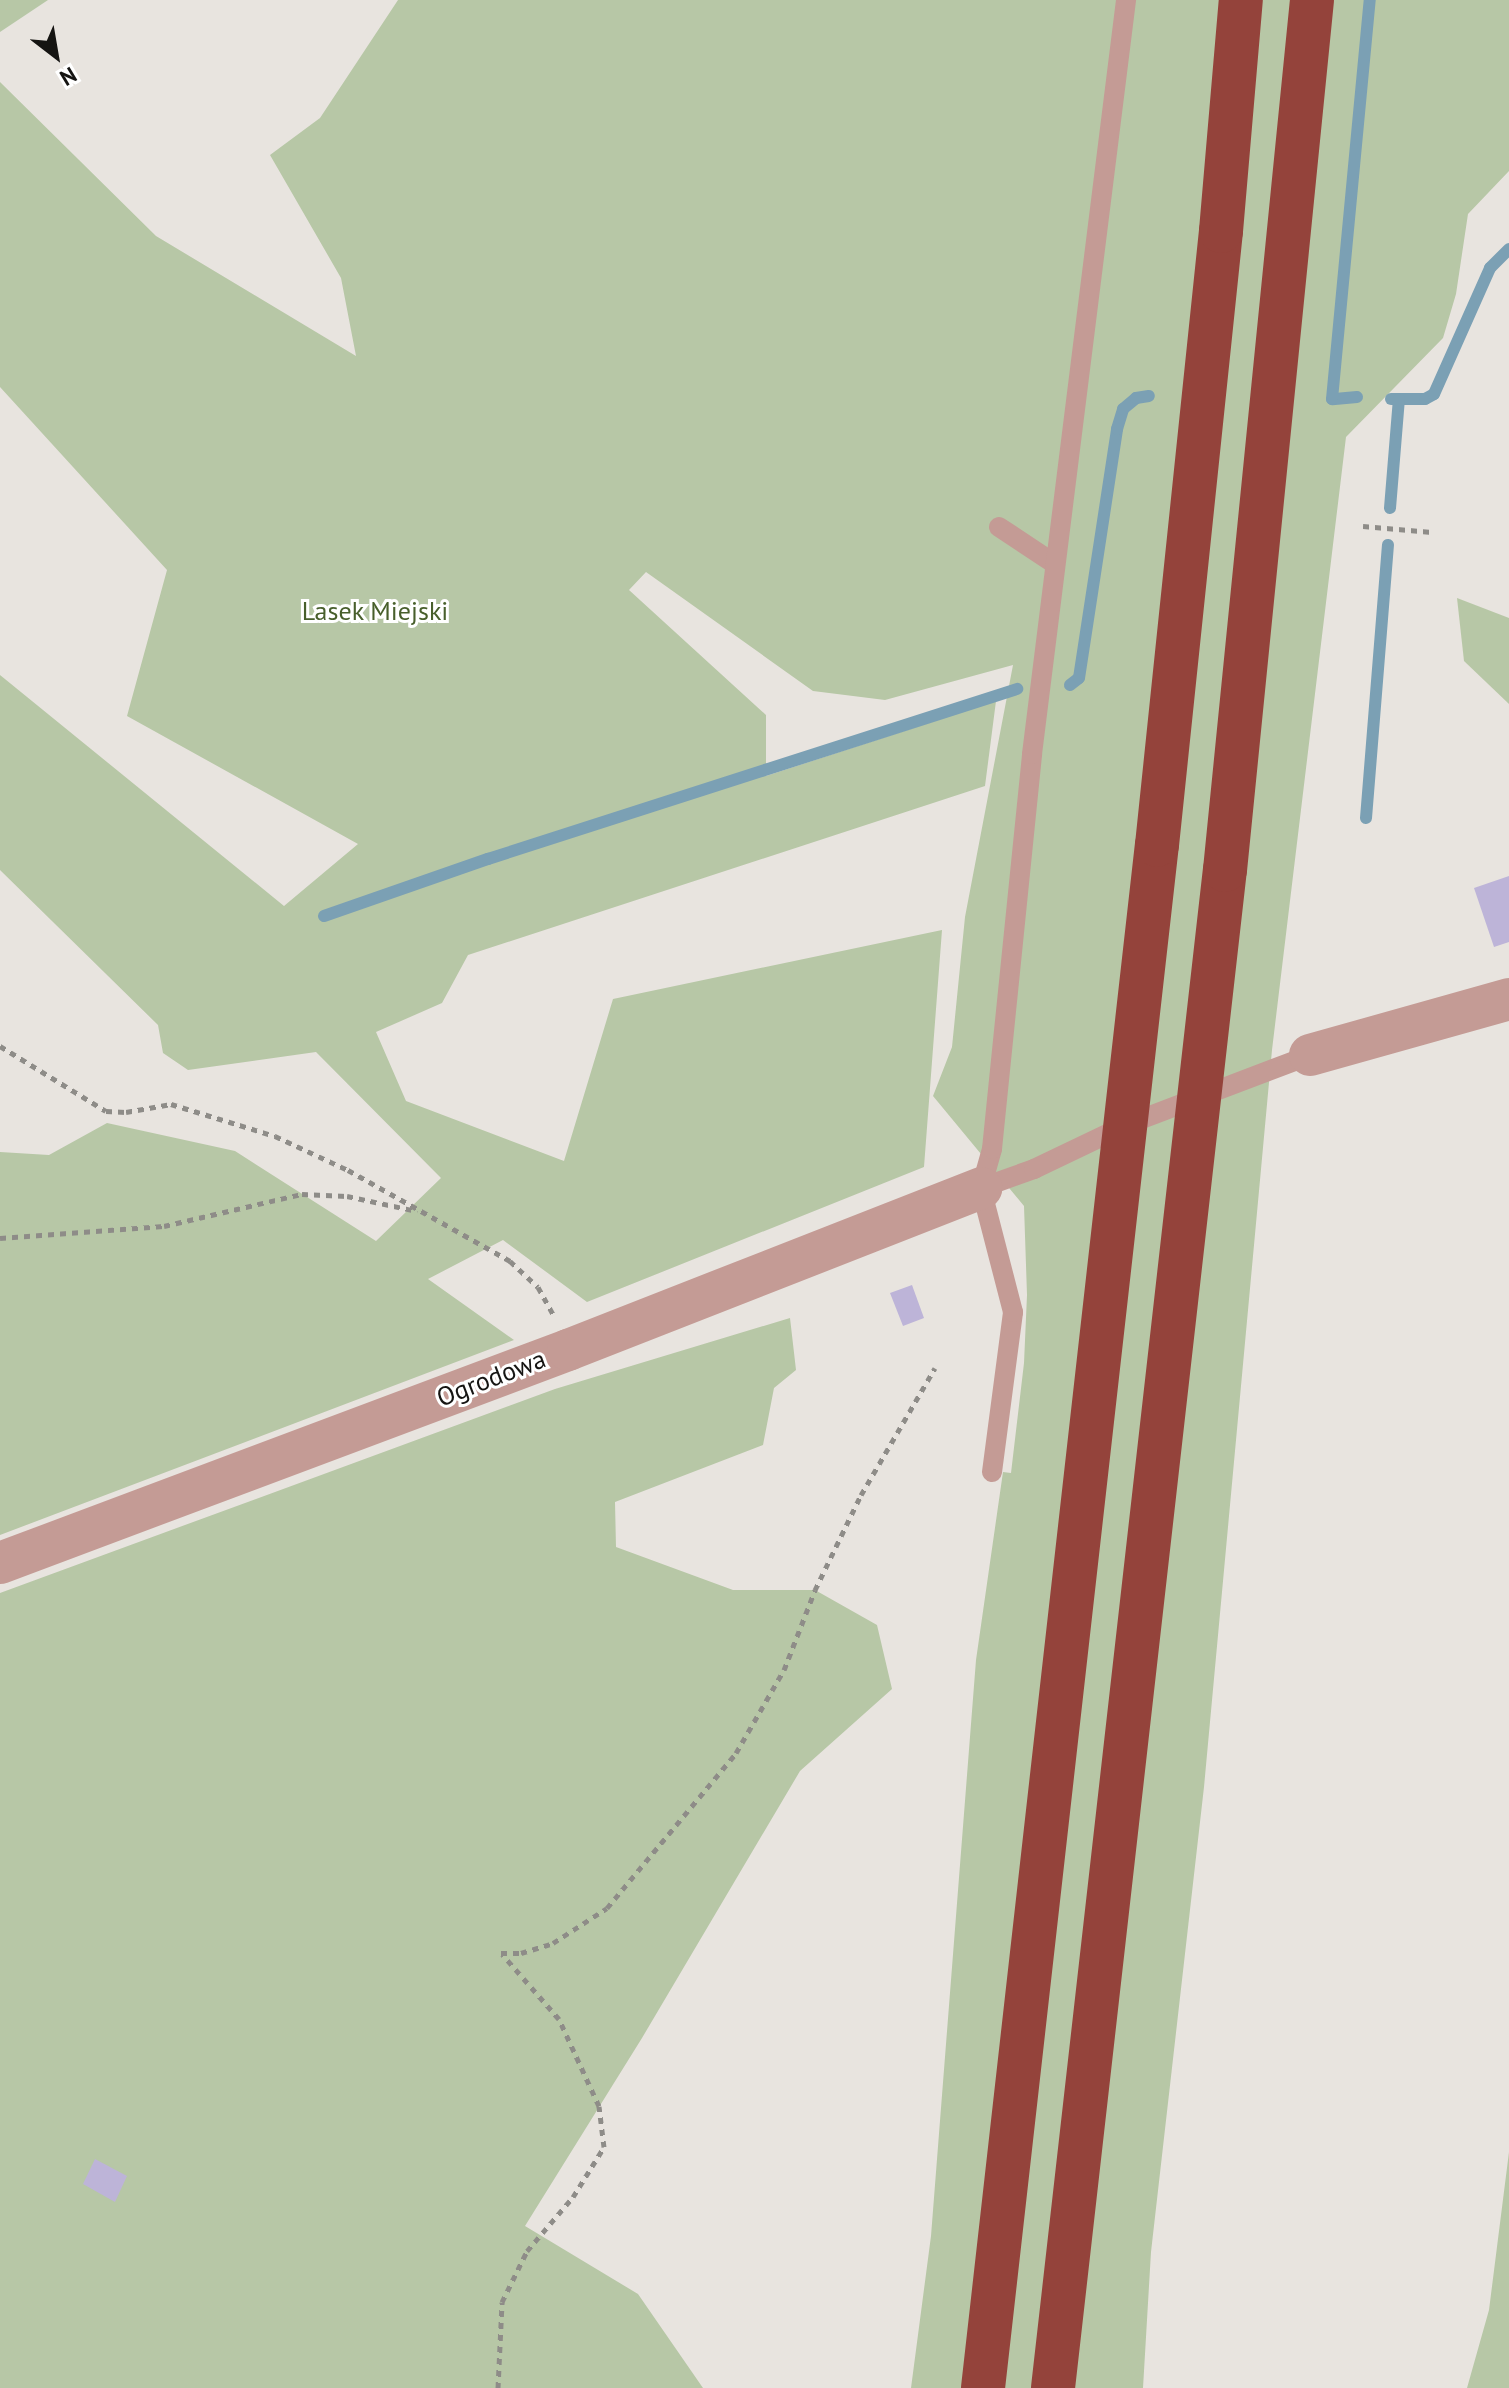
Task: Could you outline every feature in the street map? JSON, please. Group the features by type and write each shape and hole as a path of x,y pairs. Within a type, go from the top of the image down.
{"highway":[{"path":"983,2388 1126,1125 1215,294 1241,0"},
{"path":"1053,2388 1199,1097 1312,0"}],"street":[{"path":"1310,1055 1509,999"},
{"name":"Ogrodowa","path":"0,1563 568,1350 981,1188"}],"lane":[{"path":"992,1472 1013,1312 981,1188 992,1149 1055,564 1126,0"},
{"path":"999,527 1055,564"},
{"path":"981,1188 1034,1169 1126,1125 1310,1055"}],"path":[{"path":"1363,526 1432,532"},
{"path":"0,1046 106,1111 126,1112 171,1104 275,1136 348,1170 510,1261 538,1287 568,1350"},
{"path":"0,1238 164,1226 302,1194 347,1196 421,1212"},
{"path":"498,2388 502,2302 527,2251 573,2197 604,2147 599,2106 559,2019 501,1953 521,1953 553,1943 607,1908 736,1753 784,1670 815,1590 861,1495 935,1368"}],"green space":[{"path":"0,0 48,0 0,32"},
{"name":"Lasek Miejski","path":"398,0 1509,0 1509,171 1468,214 1456,294 1443,338 1346,437 1272,1050 1204,1787 1151,2252 1143,2388 911,2388 931,2236 976,1660 1003,1472 1011,1473 1024,1363 1027,1295 1024,1206 933,1096 952,1047 965,917 1013,665 885,700 813,691 646,572 629,590 766,715 766,776 996,701 985,786 468,955 442,1003 376,1032 406,1101 564,1161 613,999 942,930 924,1167 587,1302 503,1240 428,1279 514,1340 0,1535 0,1152 49,1155 107,1123 235,1151 376,1241 441,1178 316,1052 188,1070 163,1053 158,1025 0,870 0,675 284,906 358,844 127,716 167,570 0,387 0,82 156,236 356,356 341,278 270,155 320,118"},
{"path":"1457,598 1509,618 1509,704 1464,661"},
{"path":"790,1318 796,1370 774,1388 763,1445 615,1502 616,1547 733,1590 815,1590 877,1625 892,1689 800,1771 642,2038 525,2226 638,2294 703,2388 0,2388 0,1593 555,1389"},
{"path":"1509,2152 1509,2388 1467,2388 1489,2310"}],"building":[{"path":"1509,876 1509,942 1494,947 1474,888"},
{"path":"912,1285 924,1318 903,1326 890,1293"},
{"path":"95,2159 127,2176 115,2202 83,2184"}],"waterway":[{"path":"1357,397 1332,399 1370,0"},
{"path":"1391,399 1425,399 1434,394 1490,268 1509,249"},
{"path":"1070,685 1079,678 1117,429 1123,409 1136,398 1149,396"},
{"path":"1390,508 1399,399"},
{"path":"1366,818 1388,545"},
{"path":"324,916 488,859 1017,689"}]}
